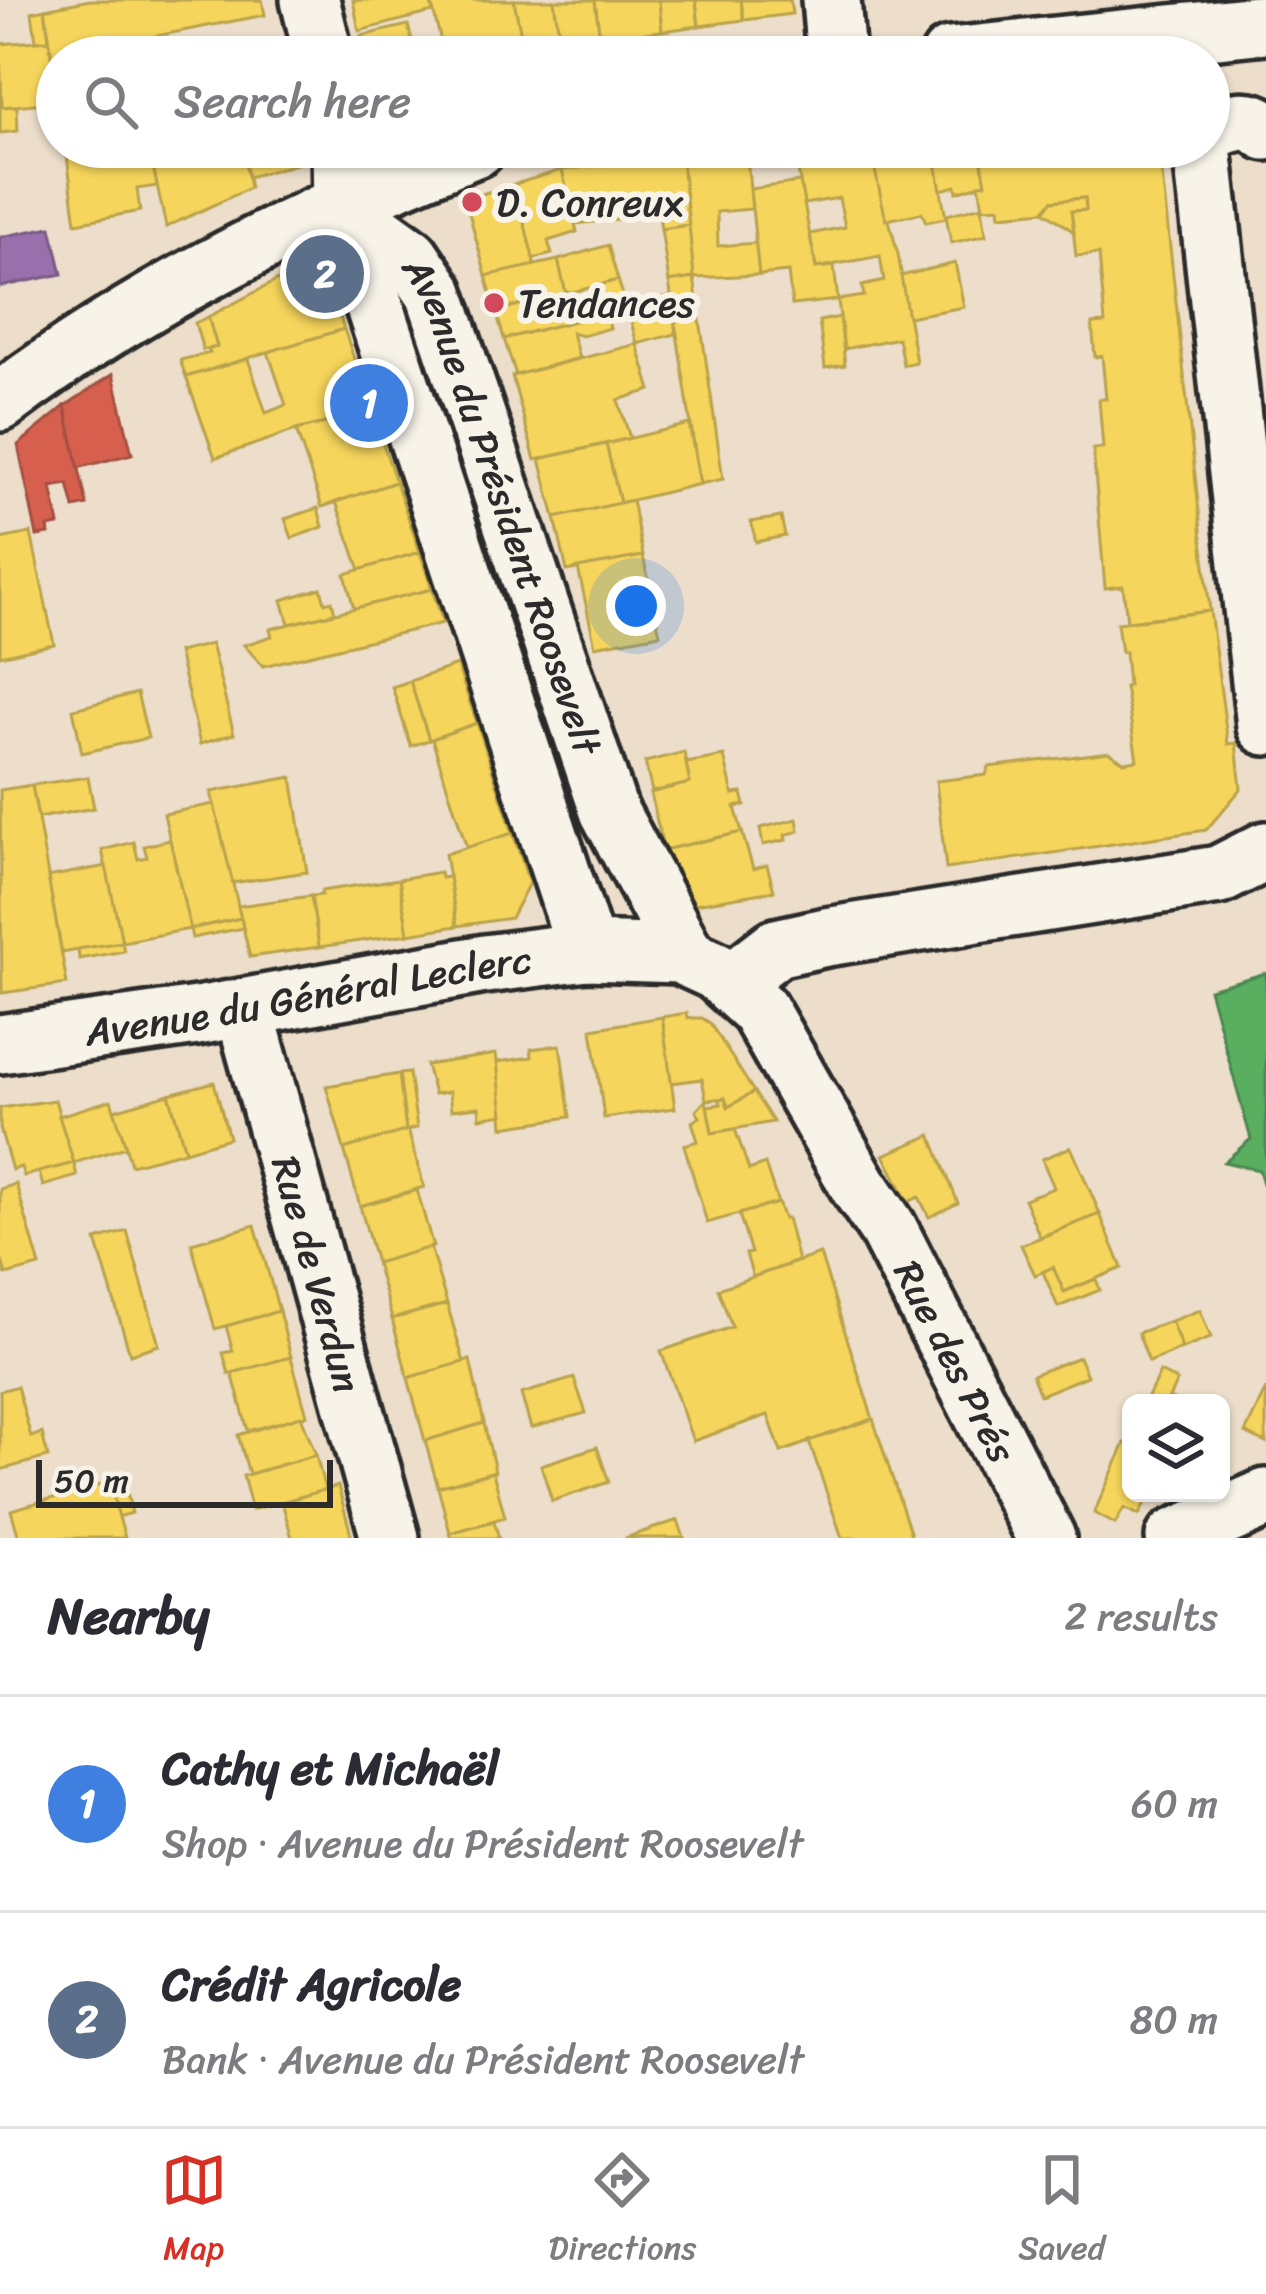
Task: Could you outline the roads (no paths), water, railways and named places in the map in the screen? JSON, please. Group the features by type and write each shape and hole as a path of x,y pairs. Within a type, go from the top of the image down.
{"street":[{"path":"310,0 319,36"},
{"path":"831,0 834,36"},
{"path":"1016,36 1057,23 1137,36"},
{"path":"1224,36 1266,24"},
{"path":"1230,123 1251,122 1266,131"},
{"path":"342,168 343,207"},
{"path":"20,387 175,288 430,168"},
{"path":"1204,168 1266,726"},
{"name":"Avenue du Président Roosevelt","path":"343,207 587,951"},
{"name":"Avenue du Président Roosevelt","path":"343,207 410,256 435,293 609,811 709,969"},
{"path":"709,969 776,948 873,928 1219,875 1266,851"},
{"name":"Avenue du Général Leclerc","path":"0,1044 587,951 638,950 709,969"},
{"name":"Rue des Prés","path":"709,969 759,1010 774,1034 888,1229 1046,1538"},
{"name":"Rue de Verdun","path":"244,1008 390,1538"},
{"name":"Rue des Prés","path":"859,1186 870,1235 1023,1538"},
{"path":"1175,1538 1266,1498"}],"place":[{"name":"D. Conreux","path":"472,202"},
{"name":"Crédit Agricole","path":"325,274"},
{"name":"Tendances","path":"494,303"},
{"name":"Cathy et Michaël","path":"369,403"}]}
